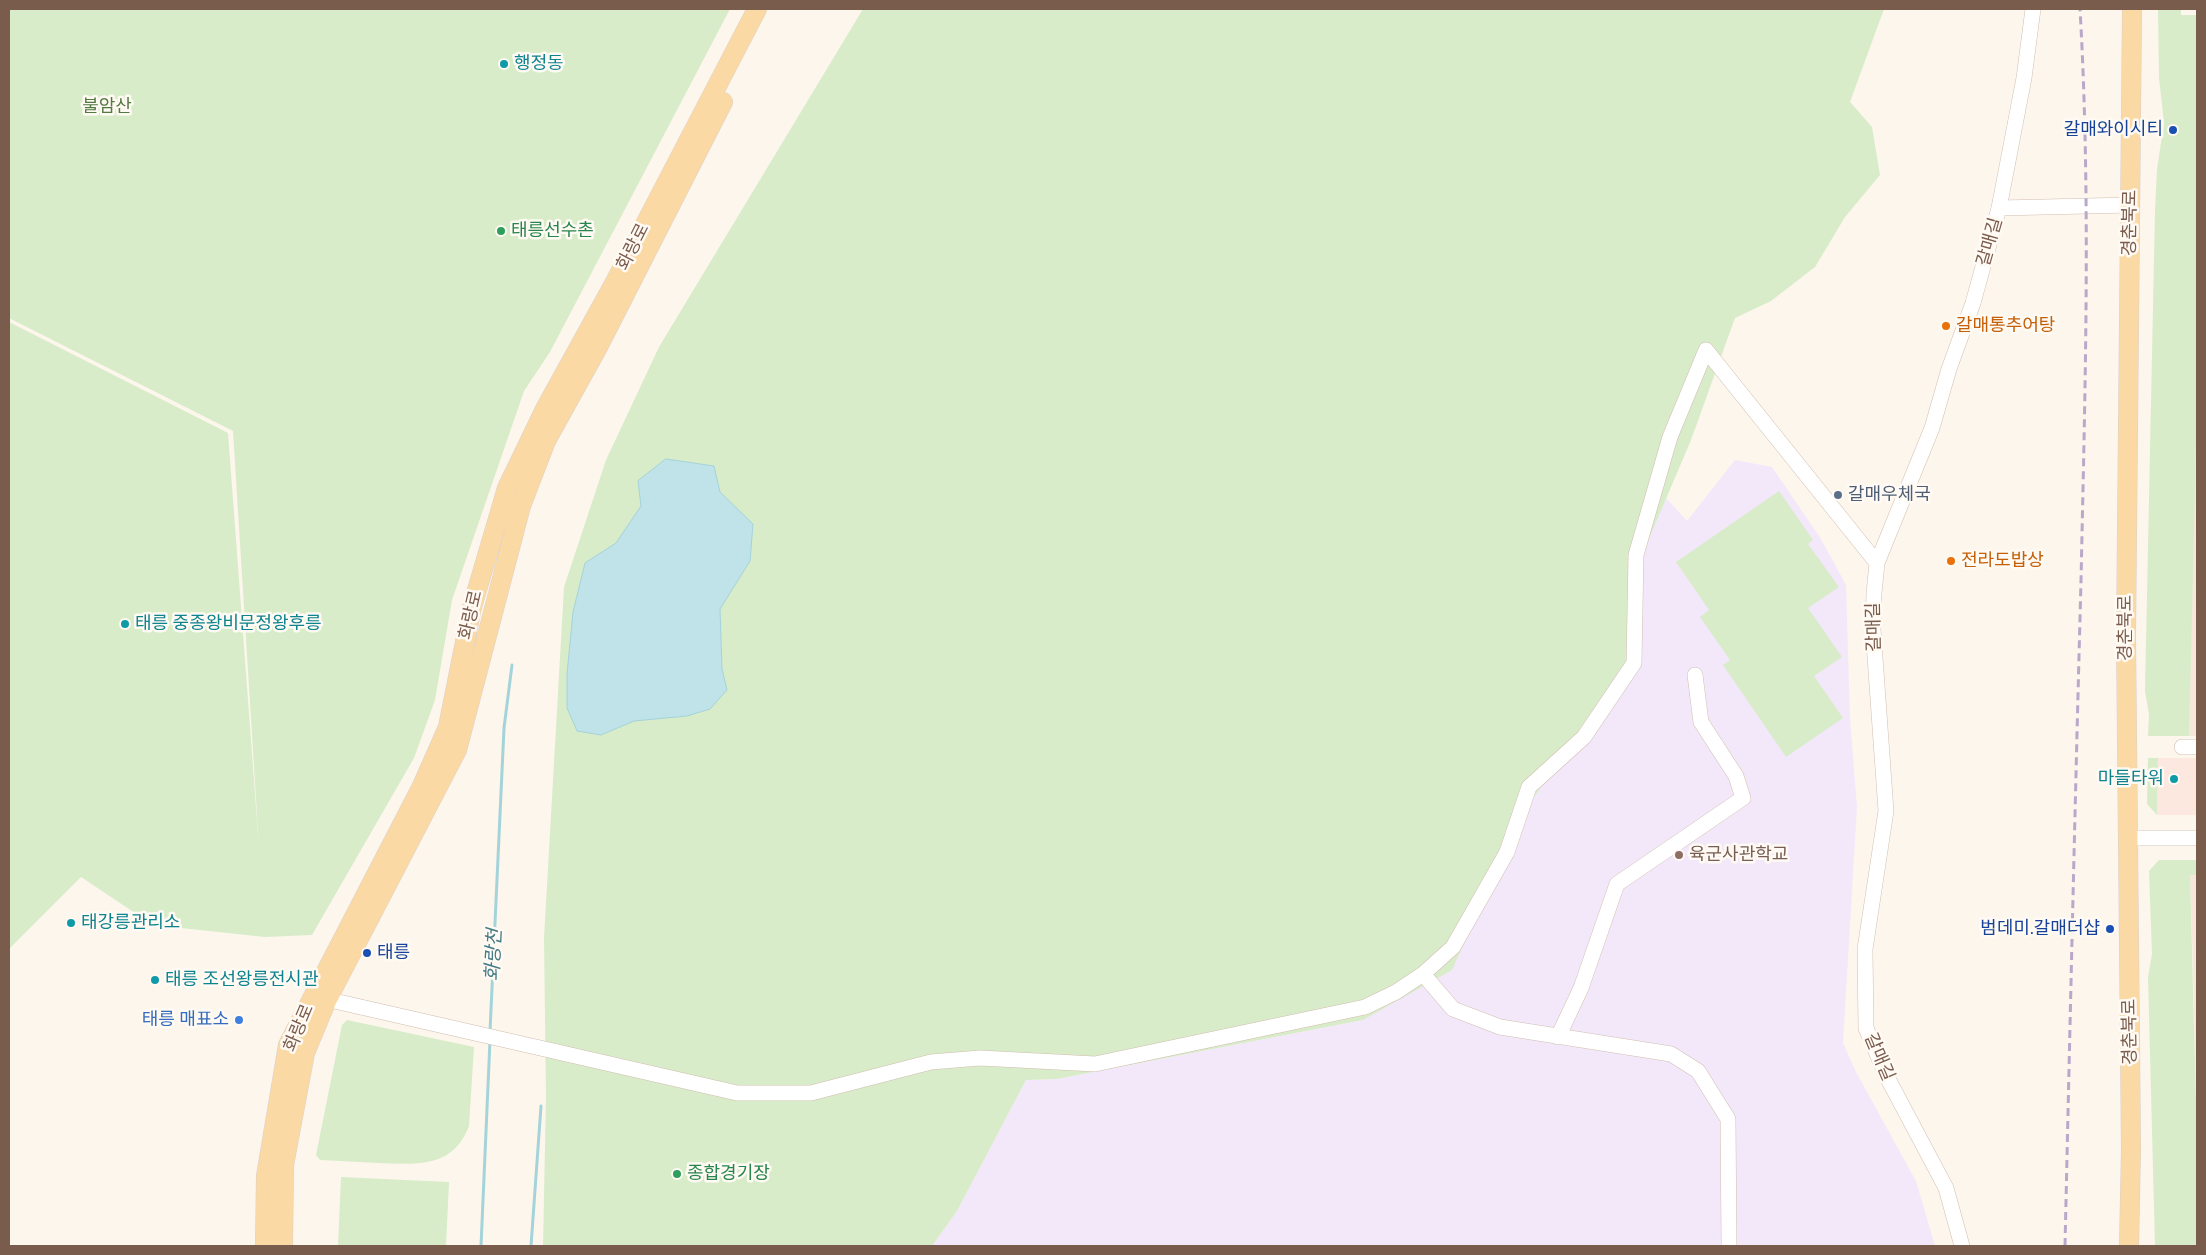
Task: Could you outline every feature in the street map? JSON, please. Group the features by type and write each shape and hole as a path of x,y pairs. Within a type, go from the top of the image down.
{"main road":[{"name":"화랑로","path":"283,1246 284,1166 306,1053 320,998 422,786 448,727 472,607 507,488 544,409 615,282 757,9"},
{"name":"화랑로","path":"265,1246 266,1176 288,1045 320,998 457,750 521,506 546,441 597,349 770,9"},
{"name":"경춘북로","path":"2129,1246 2131,1150 2126,636 2132,9"}],"street":[{"name":"갈매길","path":"1962,1246 1946,1188 1887,1077 1866,1028 1865,949 1886,811 1873,629 1877,563 1932,428 1949,370 1973,303 1997,218 2024,78 2033,9"},
{"path":"2000,208 2131,205"},
{"path":"320,998 737,1093 811,1093 932,1062 980,1058 1095,1064 1365,1007 1396,992 1423,974 1453,947 1507,852 1529,787 1584,737 1634,663 1636,555 1670,437 1706,350 1877,563"},
{"path":"1558,1036 1581,988 1616,884 1743,798 1736,776 1702,722 1695,675"},
{"path":"2128,838 2197,838"},
{"path":"1423,974 1453,1009 1500,1027 1671,1054 1698,1071 1728,1118 1729,1246"}],"shaded area":[{"path":"2197,407 2197,736 2189,736 2191,600"},
{"name":"육군사관학교","path":"1735,460 1772,467 1821,539 1846,585 1850,718 1857,807 1843,1043 1856,1072 1916,1181 1935,1246 932,1246 957,1211 1026,1080 1057,1079 1363,1020 1503,857 1529,805 1588,717 1628,664 1629,586 1666,498 1687,521"},
{"name":"마들타워","path":"2158,758 2197,758 2197,815 2157,815"},
{"path":"2190,875 2197,875 2197,1139 2193,968"}],"green space":[{"name":"불암산","path":"9,9 730,9 550,352 524,391 452,600 435,700 414,758 312,935 265,937 153,925 81,877 9,949 9,322 228,433 259,847 233,431 9,318"},
{"path":"863,9 1884,9 1850,102 1872,127 1880,175 1845,217 1815,267 1771,301 1735,318 1691,440 1629,586 1628,664 1588,717 1529,805 1503,857 1452,970 1363,1020 1057,1079 1026,1080 957,1211 932,1246 543,1246 546,1097 544,938 564,587 606,460 659,347"},
{"path":"2158,9 2181,9 2181,15 2197,15 2197,407 2189,736 2148,736 2149,714 2145,691 2155,210 2157,169 2164,123 2159,78"},
{"path":"1779,491 1813,540 1808,544 1839,587 1808,608 1842,657 1814,676 1843,718 1786,757 1723,665 1730,660 1700,617 1709,610 1676,562"},
{"path":"2148,758 2158,758 2157,815 2147,804"},
{"path":"2159,860 2197,860 2197,875 2190,875 2197,1139 2197,1246 2155,1246 2148,977 2152,954 2149,871"},
{"path":"347,1020 474,1047 469,1126 462,1140 453,1150 443,1157 432,1161 406,1164 320,1160 316,1155 342,1025"},
{"path":"341,1177 449,1182 446,1246 338,1246"}],"water":[{"path":"666,459 714,466 720,492 753,524 750,561 720,609 722,669 727,690 710,709 687,716 634,721 601,735 577,731 567,708 567,674 573,612 585,563 616,543 641,506 638,481"}],"waterway":[{"name":"화랑천","path":"490,1031 504,728 512,665"},
{"name":"화랑천","path":"481,1246 490,1040"},
{"path":"531,1246 541,1106"}],"railway":[{"path":"2065,1246 2085,366 2086,223 2080,9"}],"place":[{"name":"행정동","path":"504,64"},
{"name":"갈매와이시티","path":"2173,130"},
{"name":"태릉선수촌","path":"501,231"},
{"name":"갈매통추어탕","path":"1946,326"},
{"name":"갈매우체국","path":"1838,495"},
{"name":"전라도밥상","path":"1951,561"},
{"name":"태릉 중종왕비문정왕후릉","path":"125,624"},
{"name":"마들타워","path":"2174,779"},
{"name":"육군사관학교","path":"1679,855"},
{"name":"태강릉관리소","path":"71,923"},
{"name":"범데미.갈매더샵","path":"2110,929"},
{"name":"태릉","path":"367,953"},
{"name":"태릉 조선왕릉전시관","path":"155,980"},
{"name":"태릉 매표소","path":"239,1020"},
{"name":"종합경기장","path":"677,1174"}]}
